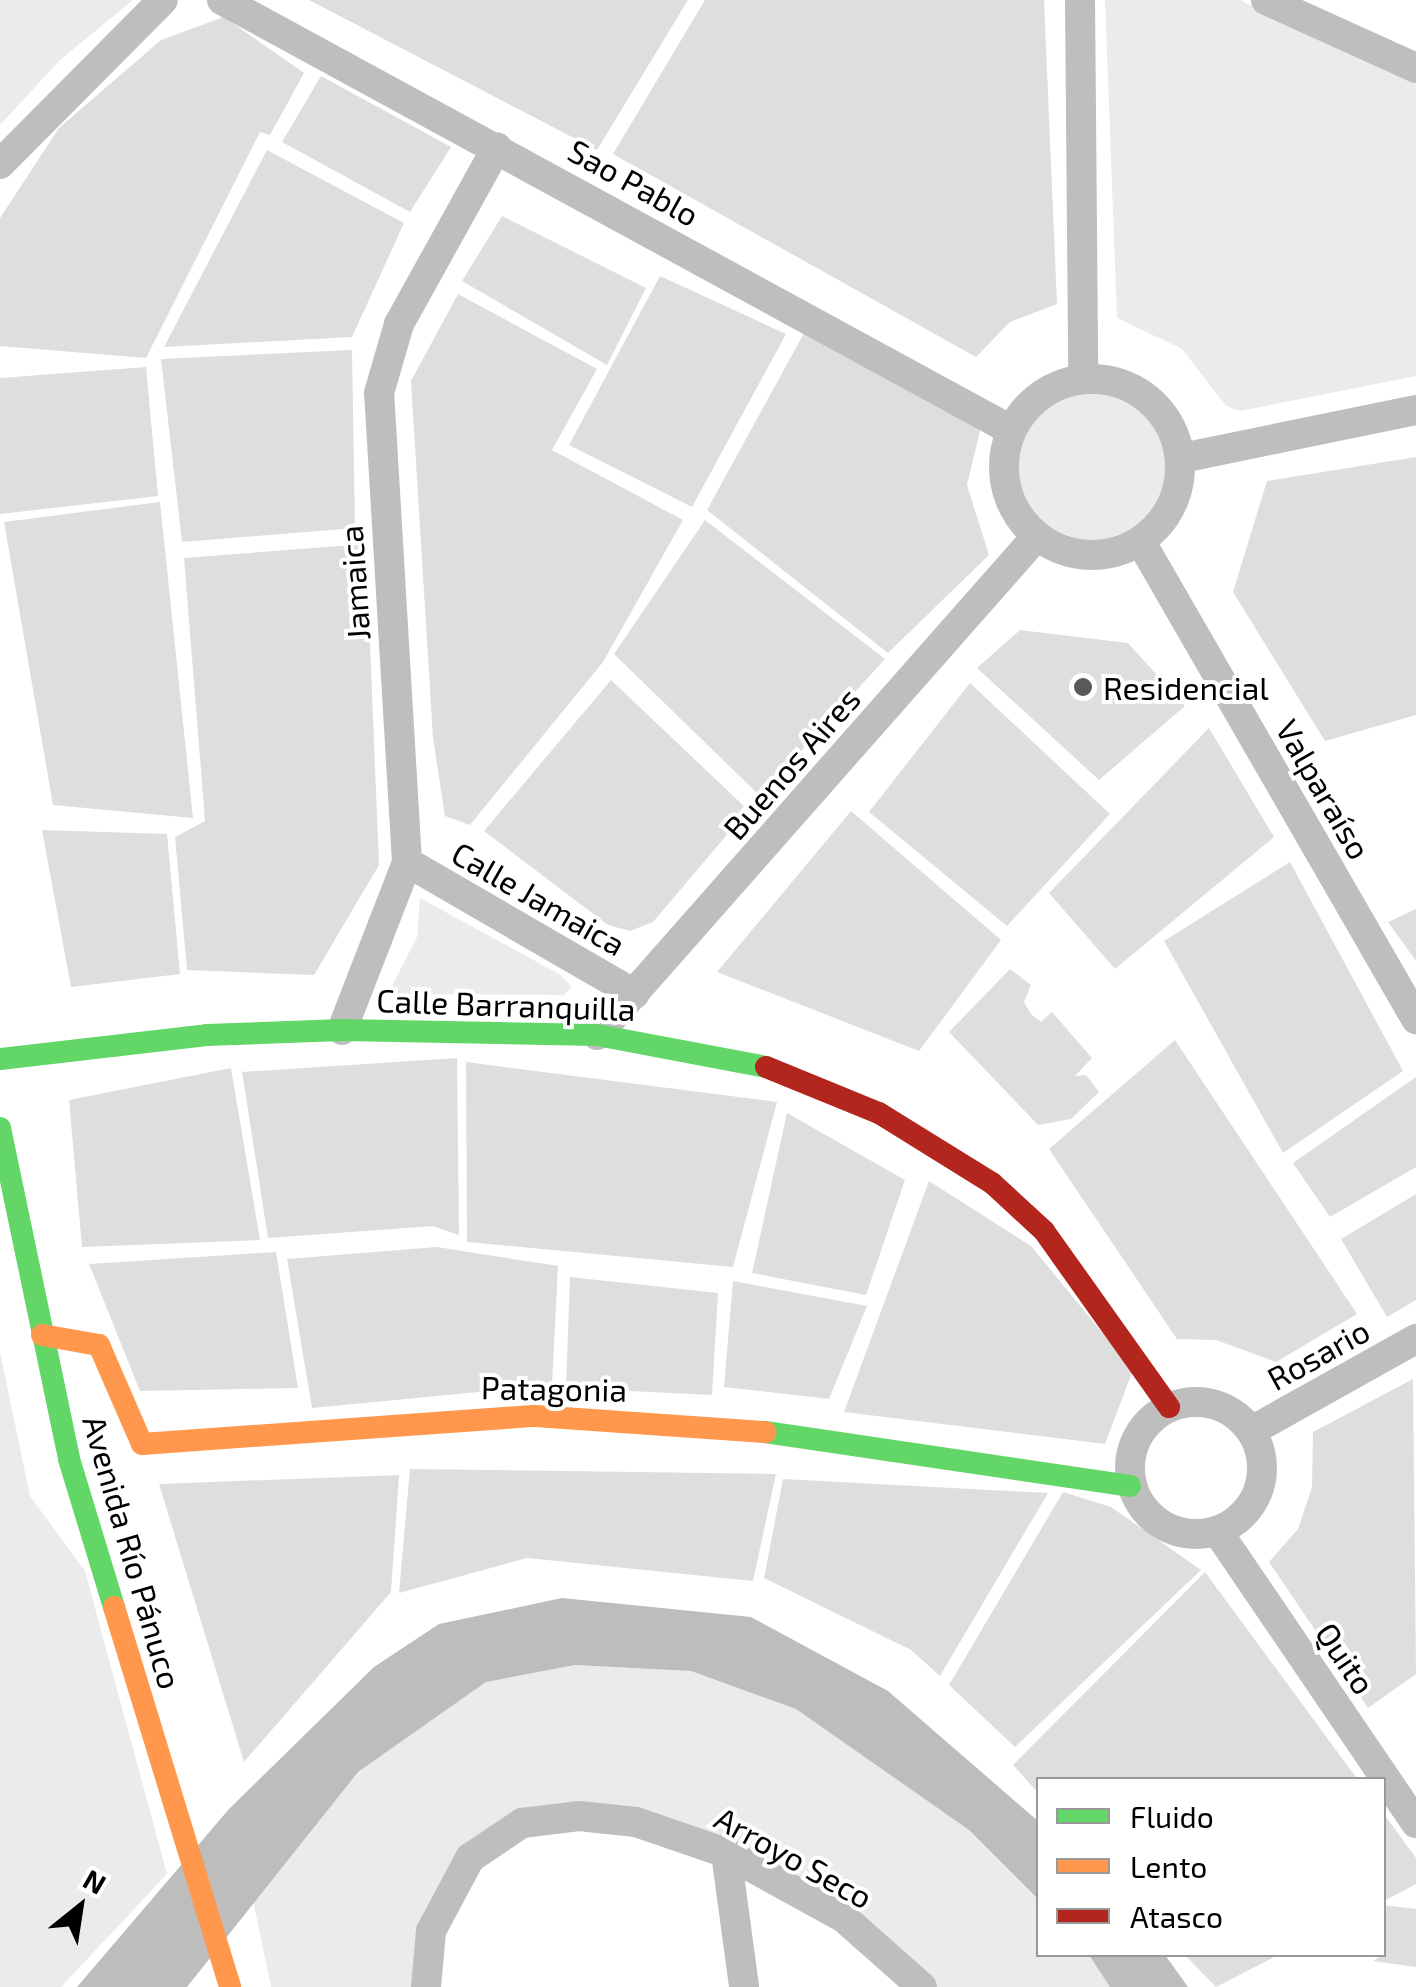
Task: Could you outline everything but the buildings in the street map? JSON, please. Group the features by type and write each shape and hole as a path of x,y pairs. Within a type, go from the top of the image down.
{"street":[{"path":"0,164 163,0"},
{"name":"Sao Pablo","path":"222,0 1011,430"},
{"path":"1080,0 1083,377"},
{"path":"1266,0 1416,68"},
{"name":"Jamaica","path":"342,1030 407,862 379,393 399,324 497,147"},
{"path":"1083,377 1146,400 1172,425 1182,458 1165,520 1141,542 1106,555 1070,553 1037,536 1012,506 1003,468 1011,430 1053,386 1083,377"},
{"path":"1182,458 1416,410"},
{"name":"Buenos Aires","path":"597,1034 1037,536"},
{"name":"Valparaíso","path":"1141,542 1416,1019"},
{"name":"Calle Jamaica","path":"407,862 635,994"},
{"name":"Calle Barranquilla","path":"0,1060 207,1036 342,1030 597,1034 778,1068 879,1113 992,1184 1044,1231 1169,1407"},
{"name":"Avenida Río Pánuco","path":"0,1128 69,1459 229,1985"},
{"name":"Patagonia","path":"42,1335 100,1346 142,1444 536,1416 738,1428 1130,1486"},
{"name":"Rosario","path":"1253,1430 1416,1339"},
{"path":"1200,1402 1253,1430 1258,1490 1239,1520 1218,1532 1181,1534 1149,1517 1130,1486 1129,1454 1144,1426 1169,1407 1200,1402"},
{"name":"Quito","path":"1218,1532 1385,1777"},
{"name":"Quito","path":"1386,1779 1416,1823"},
{"name":"Arroyo Seco","path":"426,1987 431,1930 470,1858 522,1823 636,1822 726,1853 844,1918 922,1987"},
{"path":"726,1853 744,1987"}],"shaded area":[{"path":"0,0 133,0 60,60 0,125"},
{"path":"1105,0 1240,0 1416,84 1416,376 1240,411 1226,406 1182,349 1117,318"},
{"path":"1092,379 1126,386 1154,405 1173,433 1180,467 1173,501 1154,529 1126,548 1092,555 1058,548 1030,529 1011,501 1004,467 1011,433 1030,405 1058,386"},
{"path":"420,898 559,974 572,987 564,995 388,994 417,937"},
{"path":"0,1352 30,1496 85,1571 167,1874 61,1987 0,1987"},
{"path":"562,1598 751,1617 888,1691 1036,1819 1036,1897 969,1830 796,1709 691,1671 575,1665 486,1682 358,1772 187,1987 77,1987 229,1809 374,1667 439,1624"},
{"path":"575,1665 691,1671 796,1709 969,1830 1036,1897 1036,1957 1090,1957 1110,1987 921,1987 760,1871 579,1816 470,1858 427,1987 271,1987 253,1900 317,1815 358,1772 486,1682"},
{"path":"1090,1957 1166,1957 1188,1987 1110,1987"}],"traffic: fast":[{"path":"0,1059 207,1035 342,1030 597,1035 766,1067"},
{"path":"0,1128 69,1459 114,1607"},
{"path":"765,1432 1130,1486"}],"traffic: slow":[{"path":"42,1335 99,1345 142,1444 535,1416 765,1432"},
{"path":"114,1607 230,1987"}],"traffic: jam":[{"path":"766,1067 879,1113 992,1183 1044,1231 1169,1407"}],"place":[{"name":"Residencial","path":"1083,687"}]}
